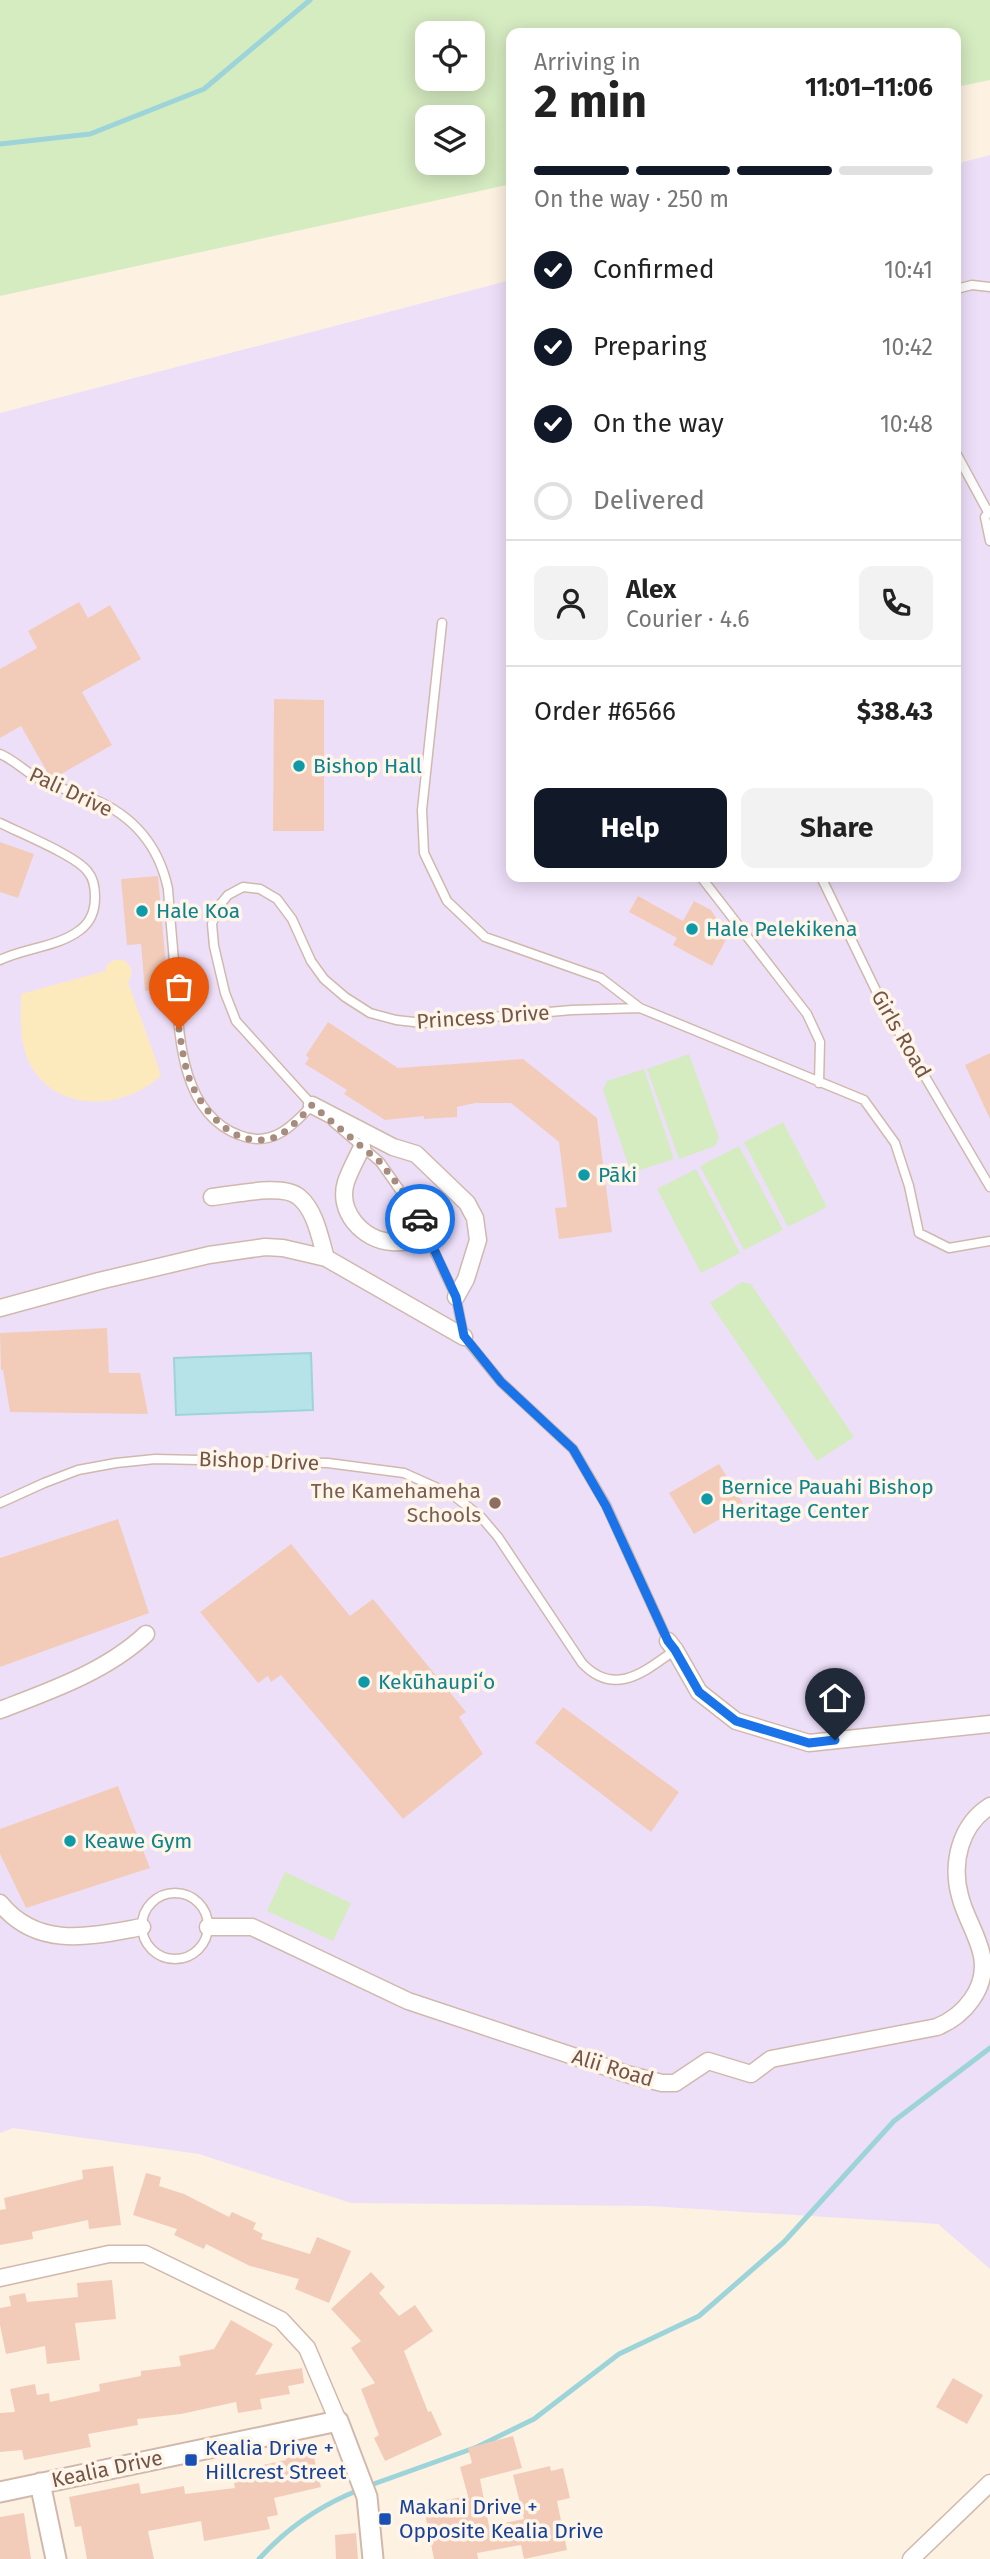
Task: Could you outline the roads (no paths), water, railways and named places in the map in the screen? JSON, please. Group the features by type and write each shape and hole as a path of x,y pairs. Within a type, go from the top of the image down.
{"street":[{"path":"312,1105 393,1147 416,1154 467,1203 475,1218 478,1240 466,1279 456,1297"},
{"path":"362,1147 345,1183 344,1206 355,1225 373,1237 392,1242 430,1239"},
{"path":"212,1197 268,1191 293,1193 300,1198 312,1217 326,1258"},
{"path":"0,1308 230,1250 283,1248 326,1258 464,1336"},
{"path":"0,1710 90,1672 130,1649 146,1634"},
{"name":"Princess Drive","path":"672,1645 699,1692 736,1721 809,1743 990,1724"},
{"name":"Alii Road","path":"208,1927 252,1927 418,2005 630,2075 663,2083 675,2083 708,2061 751,2074 771,2059 937,2027 962,2013 977,1989 983,1959 960,1897 957,1881 958,1850 963,1835 972,1822 990,1806"},
{"path":"0,1903 27,1925 55,1936 72,1938 142,1927"},
{"path":"0,2278 109,2253 145,2255 281,2320 307,2348 358,2472 367,2497 373,2559"},
{"name":"Kealia Drive","path":"0,2492 338,2421"},
{"path":"40,2483 56,2559"},
{"path":"911,2559 990,2483"}],"lane":[{"path":"961,288 972,285 990,287"},
{"path":"961,462 989,511 985,517 990,541"},
{"path":"442,623 422,810 424,853 447,901 485,937 601,978 640,1008"},
{"name":"Pali Drive","path":"0,754 41,780 110,808 138,828 150,841 164,872 168,889 179,1029 184,1058 190,1080 205,1109 233,1133 269,1139 280,1134 312,1105"},
{"path":"0,822 80,863 93,880 95,892 93,913 80,930 62,939 0,960"},
{"path":"705,882 807,1014 820,1042 819,1083"},
{"name":"Girls Road","path":"823,882 884,1007 990,1187"},
{"name":"Princess Drive","path":"672,1645 606,1506 573,1449 501,1382 464,1336 456,1297 430,1239 405,1194 380,1162 312,1105 236,1021 225,993 214,946 212,924 218,907 228,895 243,887 260,889 276,899 292,919 311,961 324,979 355,1005 384,1017 423,1023 572,1010 640,1008 864,1100 895,1143 909,1186 919,1233 949,1248 990,1241"},
{"name":"Bishop Drive","path":"0,1503 78,1471 145,1460 176,1458 328,1463 404,1473 453,1495 481,1517 498,1537 582,1663 593,1673 613,1679 639,1675 672,1645"},
{"path":"175,1893 195,1899 202,1907 208,1927 206,1938 191,1955 169,1958 150,1947 142,1927 148,1906 155,1899 175,1893"}],"water":[{"path":"311,1353 313,1410 176,1415 174,1358"}],"waterway":[{"path":"0,144 90,134 204,89 310,0"},
{"path":"368,2486 477,2447 534,2419 619,2354 699,2316 784,2242 894,2121 990,2048"},
{"path":"259,2559 305,2519 359,2490"}],"place":[{"name":"Bishop Hall","path":"299,766"},
{"name":"Hale Koa","path":"142,911"},
{"name":"Hale Pelekikena","path":"692,929"},
{"name":"Pāki","path":"584,1175"},
{"name":"Bernice Pauahi Bishop Heritage Center","path":"707,1499"},
{"name":"The Kamehameha Schools","path":"495,1503"},
{"name":"Kekūhaupiʻo","path":"364,1682"},
{"name":"Keawe Gym","path":"70,1841"},
{"name":"Kealia Drive + Hillcrest Street","path":"191,2460"},
{"name":"Makani Drive + Opposite Kealia Drive","path":"385,2519"}]}
